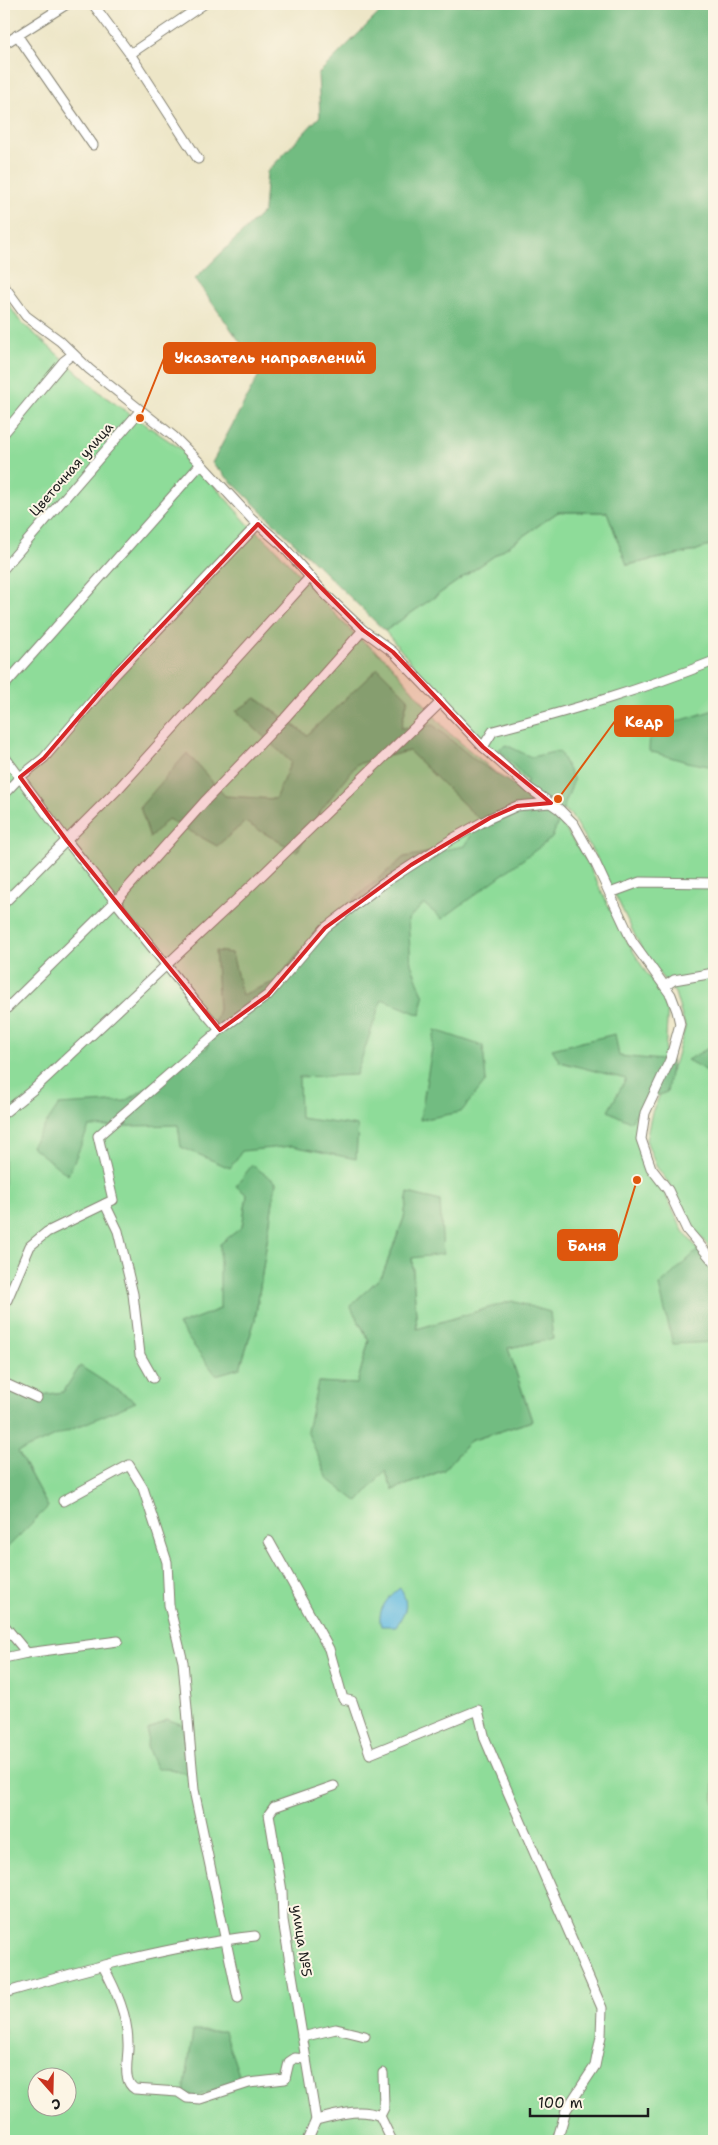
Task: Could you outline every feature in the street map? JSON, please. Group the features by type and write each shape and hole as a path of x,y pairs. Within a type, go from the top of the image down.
{"street":[{"path":"4,44 67,4"},
{"path":"93,4 130,54 198,159"},
{"path":"130,54 204,4"},
{"path":"17,36 93,145"},
{"path":"6,293 26,316 60,341 73,354 173,436 258,524 282,545 310,577 363,630 393,652 483,747 530,789 559,809 574,824 594,860 632,941 671,995 680,1024 670,1060 645,1113 641,1139 651,1168 668,1190 687,1230 714,1262"},
{"path":"4,433 64,361 73,354"},
{"name":"Цветочная улица","path":"4,568 140,410"},
{"path":"4,686 201,464"},
{"path":"4,794 20,777 44,758 114,676 258,524"},
{"path":"4,904 119,788 310,577"},
{"path":"4,1011 116,901 206,800 285,718 363,630"},
{"path":"483,747 493,732 660,681 714,661"},
{"path":"4,1113 34,1089 254,883 440,702"},
{"path":"4,756 66,841 220,1030"},
{"path":"4,1302 7,1300 30,1246 48,1232 113,1200 98,1136 220,1030 268,995 326,928 404,869 490,818 517,806 551,803"},
{"path":"610,893 640,882 714,883"},
{"path":"665,986 674,980 714,973"},
{"path":"105,1204 118,1231 133,1294 140,1355 153,1378"},
{"path":"4,1383 37,1398"},
{"path":"63,1501 129,1465 143,1488 167,1562 169,1605 183,1662 194,1790 238,1998"},
{"path":"270,1541 330,1649 343,1699 352,1701 370,1754 478,1710 494,1760 602,2008 601,2036 596,2066 566,2110 557,2141"},
{"path":"4,1625 27,1652"},
{"path":"4,1658 27,1652 118,1641"},
{"name":"улица №5","path":"316,2120 283,1920 282,1891 268,1814 274,1807 334,1786"},
{"path":"4,1993 103,1966 225,1940 255,1936"},
{"path":"103,1966 125,2017 128,2033 128,2079 131,2087 135,2089 178,2092 187,2098 200,2099 249,2083 285,2080 289,2062 295,2058 306,2059"},
{"path":"302,2037 336,2029 365,2036"},
{"path":"380,2116 384,2108 384,2074"},
{"path":"308,2141 316,2120 354,2112 371,2112 380,2116 392,2141"}],"highlighted area":[{"path":"258,524 363,630 393,652 483,747 551,803 517,806 490,818 411,865 325,928 268,995 220,1030 67,841 20,777 44,758 114,676"}],"green space":[{"path":"388,4 714,4 714,543 695,551 627,565 607,512 558,512 385,631 212,463 261,371 195,279 264,211 267,172 320,116 318,74"},
{"path":"4,297 19,320 104,396 184,451 247,523 276,549 356,636 386,659 448,732 524,797 560,821 588,863 616,922 645,971 668,1003 665,1056 640,1111 636,1137 647,1169 664,1192 683,1231 714,1269 714,2141 4,2141 4,1551 48,1507 18,1452 63,1392 28,1397 4,1387","holes":["276,1182 255,1320 240,1368 178,1326 220,1309 242,1227 247,1195","408,1193 440,1201 412,1258 417,1329 512,1302 553,1339 508,1348 532,1421 470,1441 444,1470 393,1490 385,1470 318,1382 357,1385 369,1340 350,1306 382,1276 404,1218","183,1725 188,1774 167,1768"]},
{"path":"558,512 607,512 628,565 695,551 714,543 714,1253 693,1228 673,1189 656,1166 646,1140 652,1112 675,1062 685,1027 675,993 646,958 598,860 570,814 533,788 461,722 385,631"},
{"path":"378,668 408,698 401,728 433,725 475,760 520,789 528,781 499,749 506,745 531,757 559,751 574,780 552,838 442,919 424,904 408,919 411,964 424,997 420,1015 382,999 356,1075 299,1077 300,1118 358,1126 356,1159 292,1146 242,1151 230,1168 181,1147 178,1125 89,1127 68,1175 31,1146 59,1105 126,1101 207,1048 219,1009 215,951 232,953 242,995 276,981 318,930 404,857 465,846 480,820 409,751 357,764 322,809 297,852 245,822 217,846 168,819 150,838 140,807 187,753 225,796 275,799 291,762 236,711 256,698 307,735"},
{"path":"714,710 714,767 687,762 649,751 650,730"},
{"path":"435,1030 483,1046 486,1081 461,1112 420,1120"},
{"path":"615,1034 619,1056 672,1061 667,1092 648,1099 630,1122 608,1111 626,1079 560,1062 552,1049"},
{"path":"714,1045 714,1075 687,1060"},
{"path":"252,1165 276,1182 255,1320 240,1368 216,1375 178,1325 220,1309 220,1244 242,1227 247,1195 236,1186"},
{"path":"408,1193 440,1201 443,1254 412,1258 417,1329 512,1301 550,1312 553,1339 508,1348 532,1421 470,1441 444,1470 393,1490 385,1471 358,1502 328,1479 307,1431 318,1382 357,1384 369,1340 350,1306 382,1276 404,1218"},
{"path":"698,1250 714,1269 714,1342 673,1344 659,1286"},
{"path":"80,1366 136,1402 18,1452 48,1507 4,1551 4,1387 28,1397 63,1392"},
{"path":"167,1719 183,1725 188,1774 167,1768 156,1768 147,1747 148,1730"},
{"path":"193,2031 224,2031 241,2081 194,2097 184,2093"}],"water":[{"path":"400,1588 406,1603 403,1616 396,1626 381,1626 380,1614 384,1604"}],"place":[{"name":"Указатель направлений","path":"140,418"},
{"name":"Кедр","path":"558,799"},
{"name":"Баня","path":"637,1180"}]}
